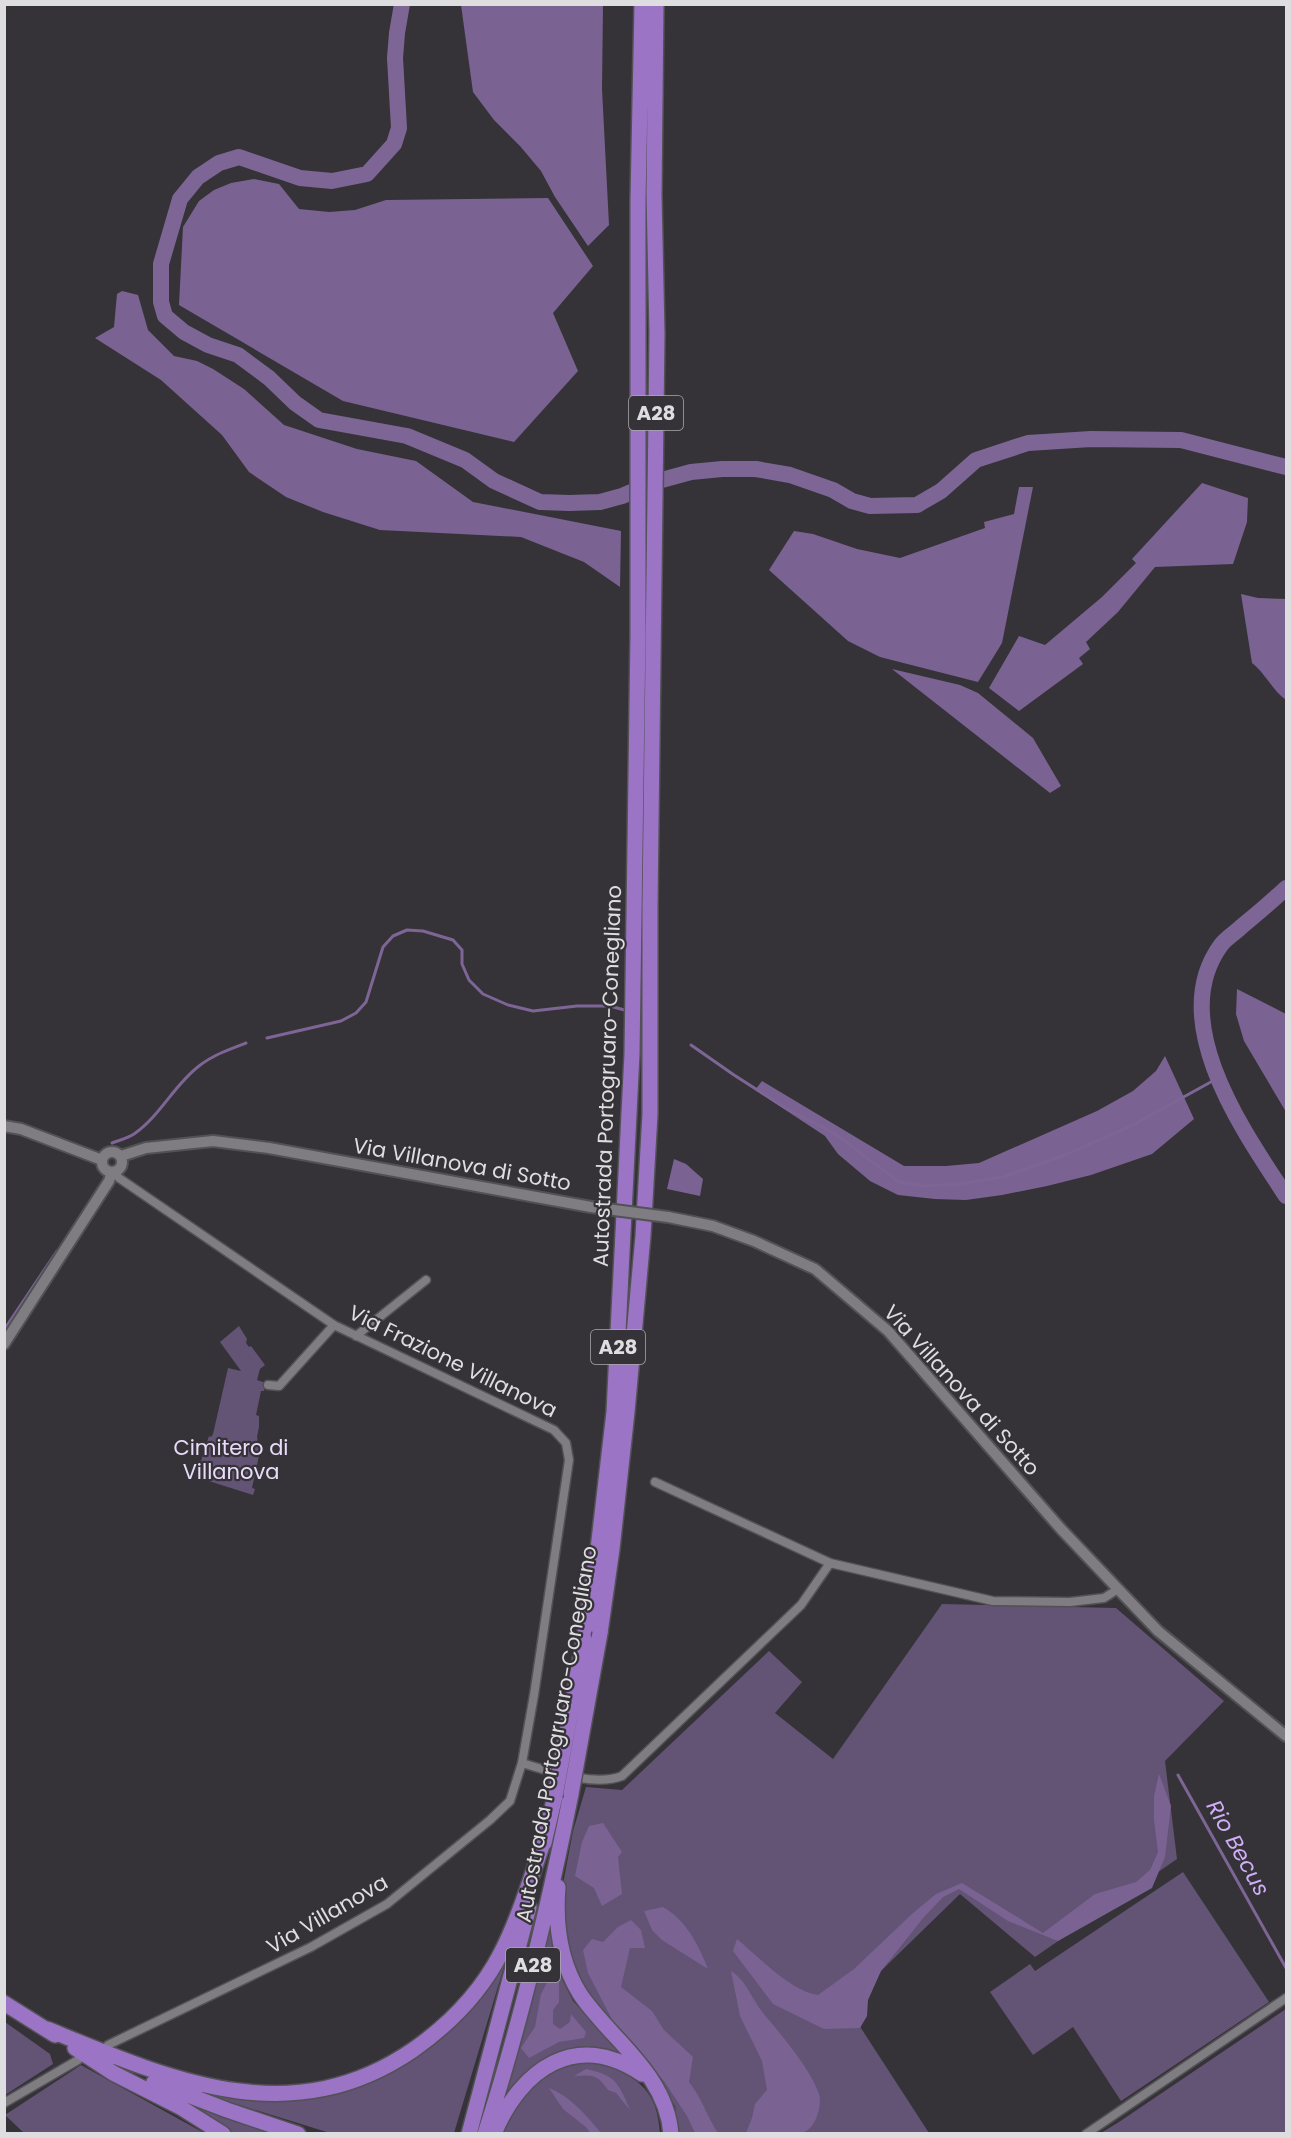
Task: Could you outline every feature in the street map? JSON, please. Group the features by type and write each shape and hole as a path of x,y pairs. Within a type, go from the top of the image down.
{"highway":[{"name":"Autostrada Portogruaro-Conegliano","path":"469,2133 518,1952 546,1834 563,1795 600,1633 612,1549 644,1236 650,1114 650,905 638,200 642,4"},
{"name":"Autostrada Portogruaro-Conegliano","path":"485,2133 506,2069 536,1956 564,1831 563,1795 598,1549 614,1412 632,1054 635,910 657,345 654,195 656,4"},
{"path":"564,1831 557,1900 560,1946 580,1993 652,2080 662,2096 669,2113 671,2133"},
{"path":"47,2029 173,2078 239,2092 297,2093 328,2088 357,2079 385,2067 428,2040 463,2009 481,1987 501,1954 517,1917 546,1834"},
{"path":"4,2003 113,2073 180,2106 223,2133"},
{"path":"47,2029 144,2078 226,2110 298,2133"},
{"path":"494,2133 507,2106 519,2090 534,2075 560,2059 602,2055 624,2063 652,2080"}],"street":[{"path":"4,1126 21,1129 102,1160"},
{"name":"Via Villanova di Sotto","path":"121,1156 146,1148 213,1141 269,1148 591,1207 668,1217 713,1226 754,1241 815,1269 888,1331 1061,1529 1158,1631 1287,1736"},
{"path":"4,1344 113,1172 122,1166 121,1156 115,1152 108,1152 102,1160"},
{"path":"102,1160 104,1168 113,1172"},
{"name":"Via Frazione Villanova","path":"113,1172 334,1325 554,1430 566,1443 569,1460 522,1763"},
{"path":"356,1336 426,1280"},
{"path":"268,1385 279,1386 334,1325"},
{"path":"656,1482 830,1563 993,1601 1070,1602 1104,1598 1118,1589"},
{"path":"522,1763 549,1771 603,1780 622,1776 801,1605 830,1563"},
{"name":"Via Villanova","path":"108,2045 311,1947 387,1904 510,1801 522,1763"},
{"path":"1086,2133 1287,1998"},
{"path":"4,2103 78,2060"}],"green space":[{"name":"Cimitero di Villanova","path":"239,1326 247,1339 246,1343 249,1347 251,1346 265,1365 260,1369 257,1380 266,1383 264,1391 261,1391 256,1415 259,1416 257,1437 260,1451 252,1488 255,1489 253,1495 196,1477 209,1436 213,1434 228,1368 241,1371 220,1342"},
{"path":"942,1604 1116,1608 1224,1701 1165,1761 1177,1859 1035,1957 960,1894 846,2005 929,2133 678,2133 675,2106 651,2069 588,1996 562,1937 563,1884 573,1831 586,1787 622,1790 769,1651 802,1682 775,1713 833,1759"},
{"path":"1183,1872 1269,2002 1121,2101 1073,2027 1033,2055 990,1992 1030,1964 1035,1971"},
{"path":"550,1929 560,1975 573,2001 624,2055 586,2047 554,2056 504,2102"},
{"path":"509,1950 454,2133 330,2133 194,2091 234,2097 295,2098 414,2055"},
{"path":"1286,2009 1286,2133 1101,2133 1119,2122"},
{"path":"5,2022 50,2054 53,2064 5,2095"},
{"path":"605,2061 637,2081 651,2097 660,2134 502,2134 511,2110 542,2075 571,2062"},
{"path":"81,2065 204,2133 24,2133 5,2115"},
{"path":"193,2106 272,2133 232,2133"}],"shaded area":[{"path":"461,5 603,5 602,89 609,225 588,246 555,197 541,171 494,120 473,92"},
{"path":"254,179 279,184 299,209 329,212 355,210 386,200 548,198 593,266 553,313 578,371 514,442 343,401 179,305 183,227 199,201 214,190 231,183"},
{"path":"122,291 138,295 148,330 174,356 197,361 213,369 244,389 284,425 357,449 416,461 473,502 621,531 620,587 584,562 521,537 380,530 323,512 286,497 249,472 222,435 161,380 95,338 114,327 117,294"},
{"path":"1202,483 1248,498 1247,522 1233,564 1155,567 1118,612 1086,642 1090,649 1079,658 1083,664 1019,711 989,688 1019,636 1045,645 1102,597 1136,563 1132,559"},
{"path":"1019,487 1033,487 1002,643 978,682 880,657 848,641 769,570 794,531 813,534 857,549 900,558 985,528 984,522 1014,514"},
{"path":"1241,594 1258,598 1286,599 1286,700 1252,663"},
{"path":"892,669 960,685 978,693 1033,738 1061,786 1050,793"},
{"path":"1237,989 1286,1014 1286,1112 1244,1041 1236,1014"},
{"path":"1165,1056 1194,1119 1152,1154 1091,1175 1047,1186 966,1200 898,1195 870,1181 838,1154 825,1136 755,1090 762,1081 904,1166 946,1166 979,1163 1097,1111 1133,1091 1156,1071"},
{"path":"674,1159 686,1164 703,1179 700,1196 667,1189"},
{"path":"1159,1774 1171,1806 1165,1857 1152,1888 1058,1941 1008,1921 959,1889 943,1897 881,1971 868,2000 867,2016 860,2028 824,2029 773,2004 733,1951 737,1939 786,1980 807,1992 818,1995 854,1969 936,1894 962,1883 1043,1933 1095,1894 1136,1882 1150,1870 1158,1852 1154,1796"},
{"path":"603,1823 622,1852 618,1857 622,1894 602,1906 594,1888 575,1876 582,1842 589,1826"},
{"path":"663,1907 685,1926 708,1969 662,1940 652,1930 644,1911"},
{"path":"631,1920 641,1930 645,1948 630,1948 621,1987 652,2011 664,2030 693,2057 689,2082 718,2133 695,2133 687,2116 664,2081 619,2033 588,1973 583,1950 592,1939 603,1942 618,1927"},
{"path":"731,1971 745,1985 815,2084 820,2098 819,2108 814,2122 804,2132 779,2135 746,2133 755,2104 767,2090 762,2061 740,2016"},
{"path":"549,1979 559,1980 559,2002 553,2010 553,2024 560,2029 570,2022 571,2014 586,2032 584,2038 559,2042 529,2058 521,2048 535,2027 541,1994"},
{"path":"586,2069 604,2074 615,2082 623,2093 630,2110 616,2093 608,2090 597,2078 574,2076"},
{"path":"549,2088 571,2101 601,2133 590,2133 563,2109"}],"waterway":[{"path":"402,4 395,58 399,128 394,144 367,174 332,181 300,178 239,157 219,163 198,177 180,199 161,264 161,302 165,316 184,332 208,345 238,355 319,420 407,436 465,460 494,481 540,502 600,502 691,472 756,469 790,475 833,490 852,501 870,506 917,505 941,491 976,460 1028,443 1091,439 1181,440 1286,467"},
{"path":"1286,888 1221,945 1206,975 1202,1007 1206,1041 1217,1075 1250,1140 1286,1196"},
{"path":"267,1038 341,1021 356,1013 366,1002 383,947 393,936 407,930 423,931 453,940 462,950 462,964 469,980 483,994 508,1005 533,1011 577,1006 610,1006 628,1011"},
{"path":"112,1143 132,1135 143,1127 199,1066 216,1055 246,1043"},
{"path":"691,1045 787,1109 834,1133 899,1182 925,1186 960,1184 1003,1177 1065,1155 1133,1125 1218,1078"},
{"path":"4,1330 57,1251"},
{"name":"Rio Becus","path":"1178,1775 1286,1968"}]}
